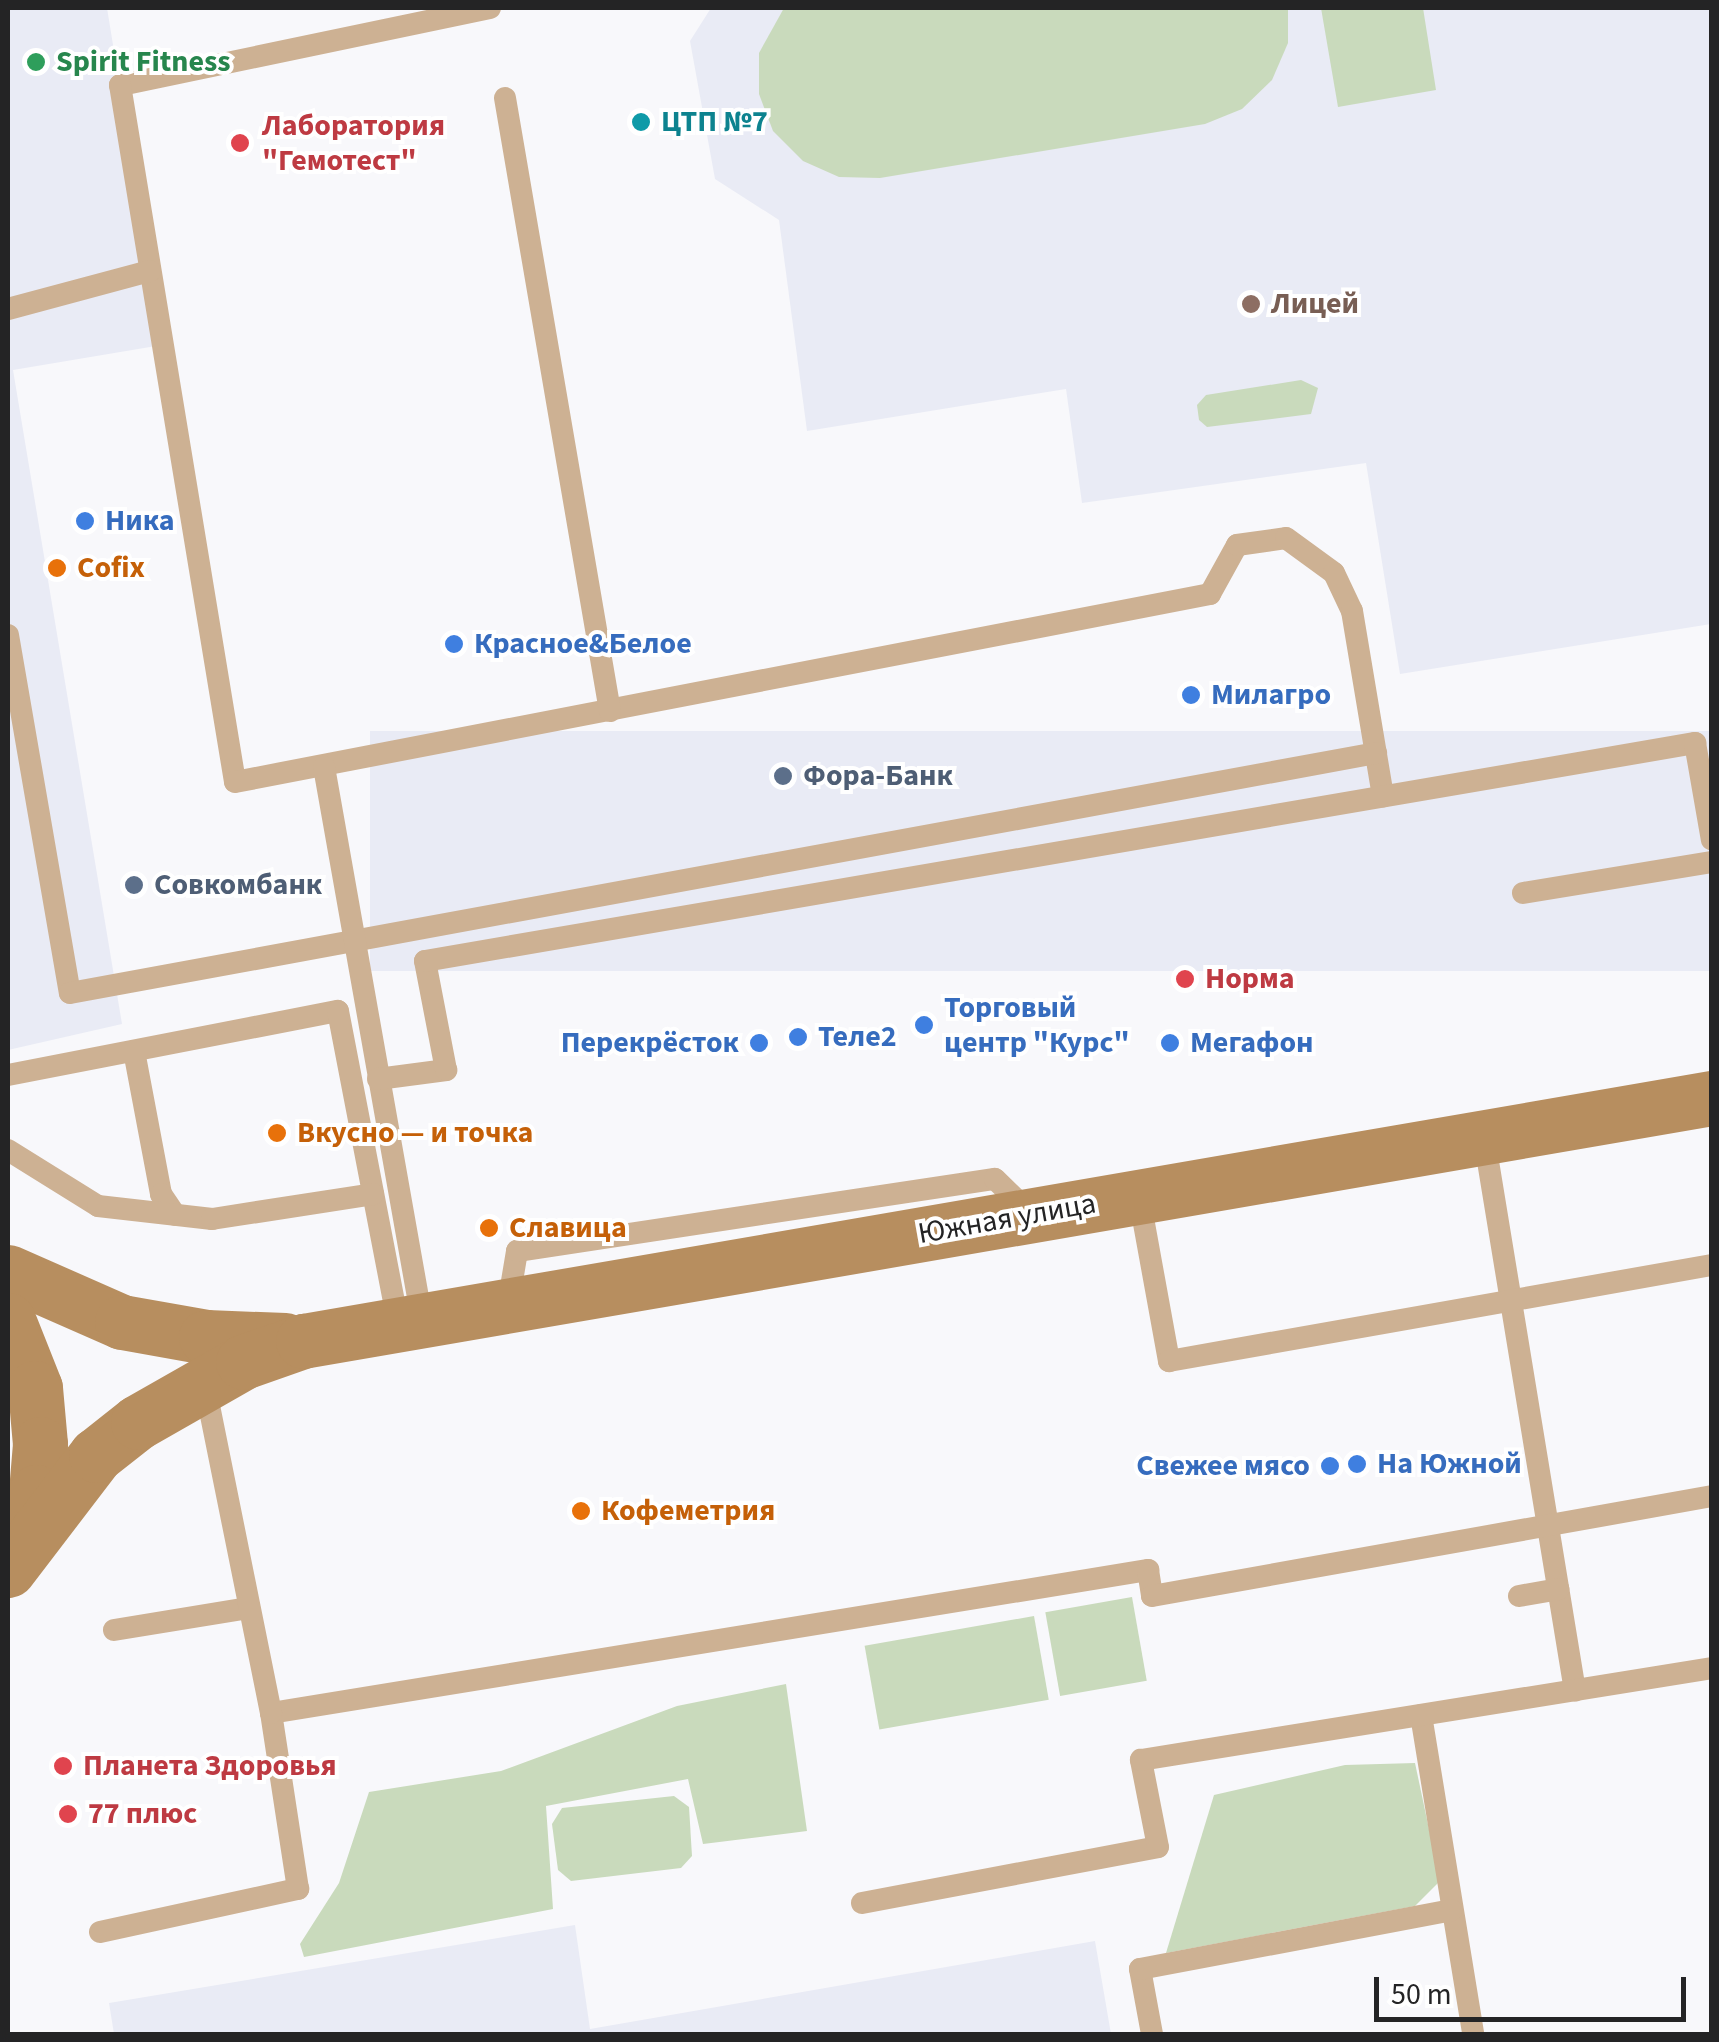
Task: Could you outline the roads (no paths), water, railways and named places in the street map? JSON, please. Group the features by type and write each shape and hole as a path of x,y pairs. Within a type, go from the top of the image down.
{"street":[{"name":"Южная улица","path":"8,1272 122,1322 206,1337 303,1340 1712,1098"},
{"path":"8,1320 35,1388 40,1444 36,1492 8,1568"},
{"name":"Южная улица","path":"8,1568 96,1455 204,1383 303,1340"}],"lane":[{"path":"490,8 120,85 235,782 1210,594 1237,546 1286,538 1334,573 1352,611 1383,796"},
{"path":"505,98 610,711"},
{"path":"8,309 150,271"},
{"path":"8,635 70,993 1376,753"},
{"path":"378,1079 446,1070 425,961 1694,742 1712,840"},
{"path":"324,767 378,1079 410,1322"},
{"path":"1523,893 1712,862"},
{"path":"8,1075 338,1011 373,1194 410,1322"},
{"path":"134,1051 161,1194 175,1215"},
{"path":"1484,1137 1574,1691"},
{"path":"8,1150 98,1206 212,1219 373,1194"},
{"path":"1139,1196 1169,1361 1508,1297 1712,1265"},
{"path":"100,1932 298,1889 272,1713 204,1383"},
{"path":"272,1713 1148,1570 1152,1596 1712,1496"},
{"path":"1519,1596 1584,1591"},
{"path":"114,1630 248,1608"},
{"path":"862,1903 1158,1847 1141,1760 1712,1668"},
{"path":"1421,1715 1473,2034"},
{"path":"1152,2034 1140,1969 1451,1910"}],"place":[{"name":"Spirit Fitness","path":"36,62"},
{"name":"ЦТП №7","path":"641,122"},
{"name":"Лаборатория \"Гемотест\"","path":"240,143"},
{"name":"Лицей","path":"1251,304"},
{"name":"Ника","path":"85,521"},
{"name":"Cofix","path":"57,568"},
{"name":"Красное&Белое","path":"454,644"},
{"name":"Милагро","path":"1191,695"},
{"name":"Фора-Банк","path":"783,776"},
{"name":"Совкомбанк","path":"134,885"},
{"name":"Норма","path":"1185,979"},
{"name":"Торговый центр \"Курс\"","path":"924,1025"},
{"name":"Теле2","path":"798,1037"},
{"name":"Перекрёсток","path":"759,1043"},
{"name":"Мегафон","path":"1170,1043"},
{"name":"Вкусно — и точка","path":"277,1133"},
{"name":"Славица","path":"489,1228"},
{"name":"На Южной","path":"1357,1464"},
{"name":"Свежее мясо","path":"1330,1466"},
{"name":"Кофеметрия","path":"581,1511"},
{"name":"Планета Здоровья","path":"63,1766"},
{"name":"77 плюс","path":"68,1814"}]}
